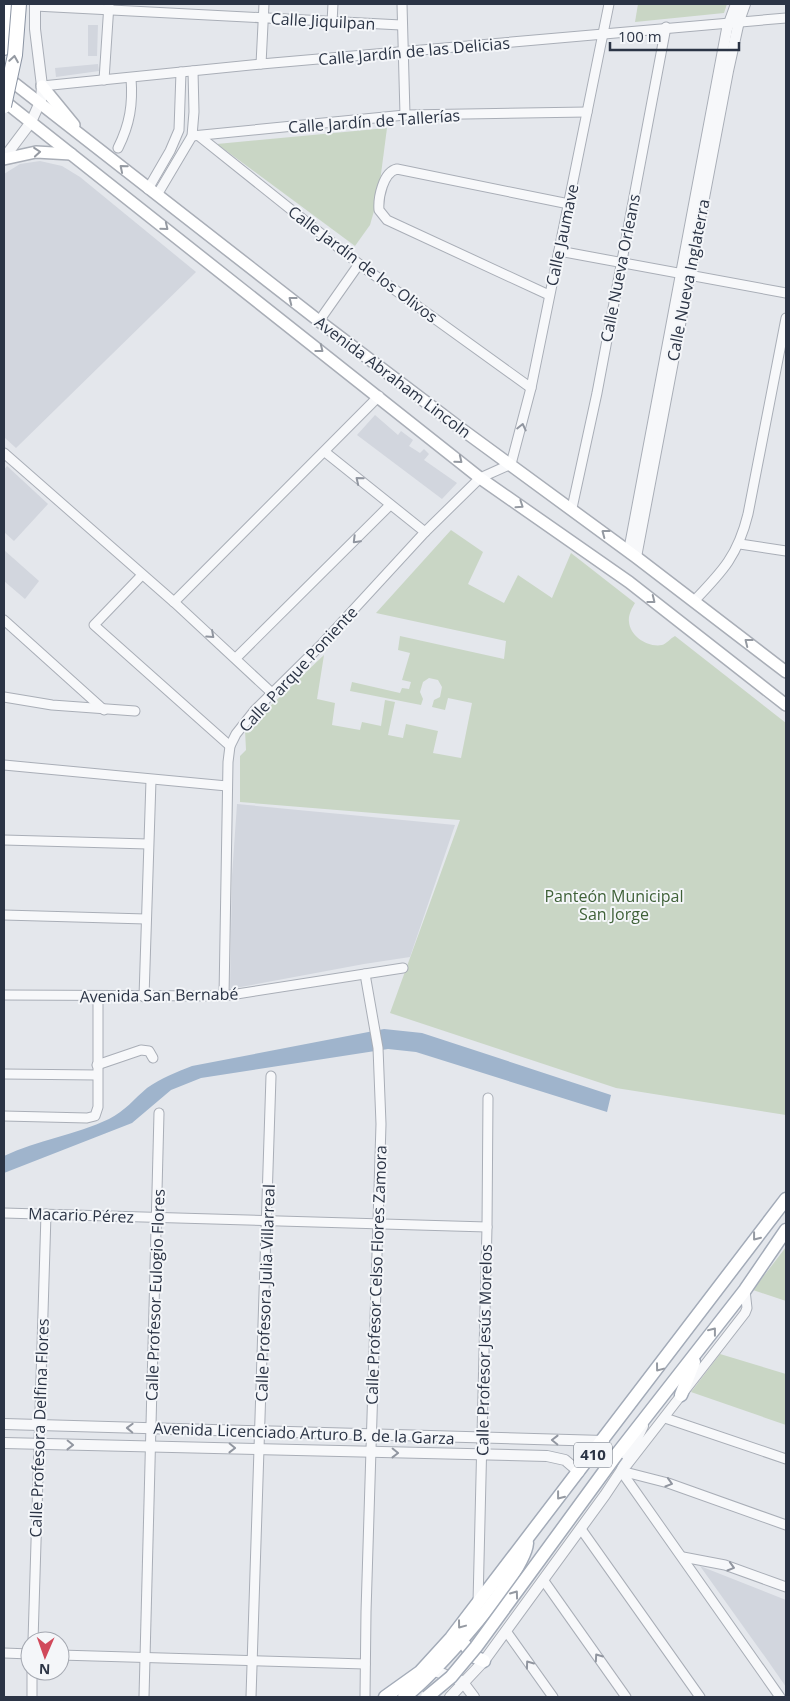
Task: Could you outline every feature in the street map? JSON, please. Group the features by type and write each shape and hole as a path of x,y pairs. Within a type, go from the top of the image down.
{"highway":[{"path":"4,48 6,4"},
{"path":"4,106 15,55 19,4"}],"main road":[{"name":"Avenida Abraham Lincoln","path":"4,76 319,321 572,508 786,672"},
{"path":"42,86 83,136"},
{"path":"4,101 379,396 480,478 629,582 786,705"},
{"path":"4,159 44,151 71,154"},
{"name":"410","path":"385,1697 429,1664 604,1441 786,1199"},
{"name":"410","path":"425,1697 451,1677 476,1647 617,1454 745,1290 786,1230"},
{"path":"681,1394 700,1348"},
{"path":"404,1697 424,1682 464,1638 522,1560 527,1540"},
{"path":"464,1638 470,1653 484,1661"}],"street":[{"path":"261,64 264,4"},
{"path":"332,22 333,4"},
{"path":"402,4 404,115"},
{"name":"Calle Jaumave","path":"511,464 531,388 548,296 569,204 609,4"},
{"name":"Calle Nueva Inglaterra","path":"633,554 736,4"},
{"name":"Calle Nueva Inglaterra","path":"734,21 745,4"},
{"path":"4,159 40,105 42,86 34,29 35,5"},
{"name":"Calle Jiquilpan","path":"35,5 109,7 263,18 401,25"},
{"path":"104,80 109,7"},
{"name":"Calle Jardín de las Delicias","path":"42,86 261,64 402,53 604,32 786,18"},
{"name":"Calle Nueva Orleans","path":"572,508 622,262 666,27"},
{"path":"152,192 180,158 195,136 192,71"},
{"path":"152,192 179,130 181,72"},
{"path":"118,148 130,120 132,102 131,78"},
{"path":"181,112 194,112"},
{"name":"Calle Jardín de Tallerías","path":"195,136 404,115 588,112"},
{"name":"Calle Jardín de los Olivos","path":"195,136 359,264 531,388"},
{"path":"170,151 180,158"},
{"path":"548,296 395,224 380,215 380,196 387,176 393,170 401,169 569,204"},
{"path":"559,251 786,293"},
{"path":"319,321 359,264"},
{"path":"694,601 718,575 740,544 748,514 786,318"},
{"path":"174,602 379,396"},
{"path":"325,452 425,532"},
{"path":"4,453 174,602 272,693"},
{"path":"480,478 511,464"},
{"name":"Calle Parque Poniente","path":"224,996 227,786 230,746 242,724 321,645 425,532 480,478"},
{"path":"236,658 390,505"},
{"path":"740,544 786,551"},
{"path":"142,575 94,625 230,746"},
{"path":"4,620 104,710"},
{"path":"4,697 52,705 135,711"},
{"path":"4,765 227,786"},
{"path":"144,997 148,844 152,780"},
{"path":"4,840 148,844"},
{"path":"4,915 146,919"},
{"name":"Avenida San Bernabé","path":"4,995 224,996 402,968"},
{"name":"Calle Profesor Celso Flores Zamora","path":"365,974 378,1048 381,1124 364,1664 365,1697"},
{"path":"4,1116 88,1118 95,1116 98,1108 98,996"},
{"path":"4,1074 97,1070 141,1050 149,1052 153,1058"},
{"name":"Calle Profesora Julia Villarreal","path":"251,1697 271,1076"},
{"name":"Calle Profesor Jesús Morelos","path":"478,1603 483,1438 488,1098"},
{"name":"Calle Profesor Eulogio Flores","path":"144,1697 160,1113"},
{"name":"Macario Pérez","path":"4,1213 487,1227"},
{"name":"Calle Profesora Delfina Flores","path":"33,1631 38,1425 46,1214"},
{"path":"450,1697 484,1661 544,1581 622,1471 745,1313 747,1308 745,1290"},
{"path":"622,1471 650,1411"},
{"path":"665,1418 786,1459"},
{"name":"Avenida Licenciado Arturo B. de la Garza","path":"4,1424 604,1441"},
{"name":"Avenida Licenciado Arturo B. de la Garza","path":"4,1443 558,1458 571,1464 579,1472"},
{"path":"622,1471 668,1483 786,1525"},
{"path":"622,1471 780,1697"},
{"path":"581,1529 700,1697"},
{"path":"683,1557 724,1565 786,1587"},
{"path":"544,1581 626,1697"},
{"path":"506,1632 553,1697"},
{"path":"4,1653 20,1654"},
{"path":"70,1655 364,1664"},
{"path":"435,1671 451,1676 464,1684 474,1697"},
{"path":"32,1681 32,1697"},
{"path":"424,1682 425,1697"}],"shaded area":[{"path":"88,25 98,25 97,56 88,56"},
{"path":"98,64 99,71 56,77 55,68"},
{"path":"40,161 62,166 80,177 196,272 16,448 4,437 4,174 20,164"},
{"path":"375,415 398,435 401,431 413,440 409,446 420,453 424,449 429,454 424,460 457,483 442,499 357,435"},
{"path":"7,466 48,504 14,541 4,532 4,470"},
{"path":"4,550 39,581 25,599 4,581"},
{"path":"237,804 455,825 410,957 230,989 232,876"},
{"path":"700,1566 786,1600 786,1687 768,1661"}],"green space":[{"path":"638,4 727,4 724,13 635,22"},
{"path":"387,128 378,197 370,225 355,246 217,144"},
{"name":"Panteón Municipal San Jorge","path":"451,530 483,552 468,584 504,603 518,575 552,598 571,553 635,603 629,622 633,632 641,640 651,645 662,645 675,636 786,723 786,1115 616,1088 390,1013 460,820 240,802 240,756 246,750 245,730 324,655 317,699 335,703 332,725 360,730 362,722 381,726 385,700 395,702 388,735 403,738 406,724 438,731 433,753 461,758 472,703 448,698 445,710 432,707 434,700 440,697 442,687 438,680 429,678 423,682 420,692 423,699 421,705 350,691 352,682 400,693 402,688 409,689 411,682 402,680 410,653 398,650 400,636 504,659 506,641 376,613"},
{"path":"786,1247 786,1301 753,1290"},
{"path":"720,1354 786,1374 786,1425 691,1392"}],"water":[{"path":"384,1029 422,1033 611,1095 607,1112 416,1052 388,1049 201,1078 171,1090 132,1123 4,1173 4,1156 109,1119 125,1109 152,1084 192,1066"}]}
